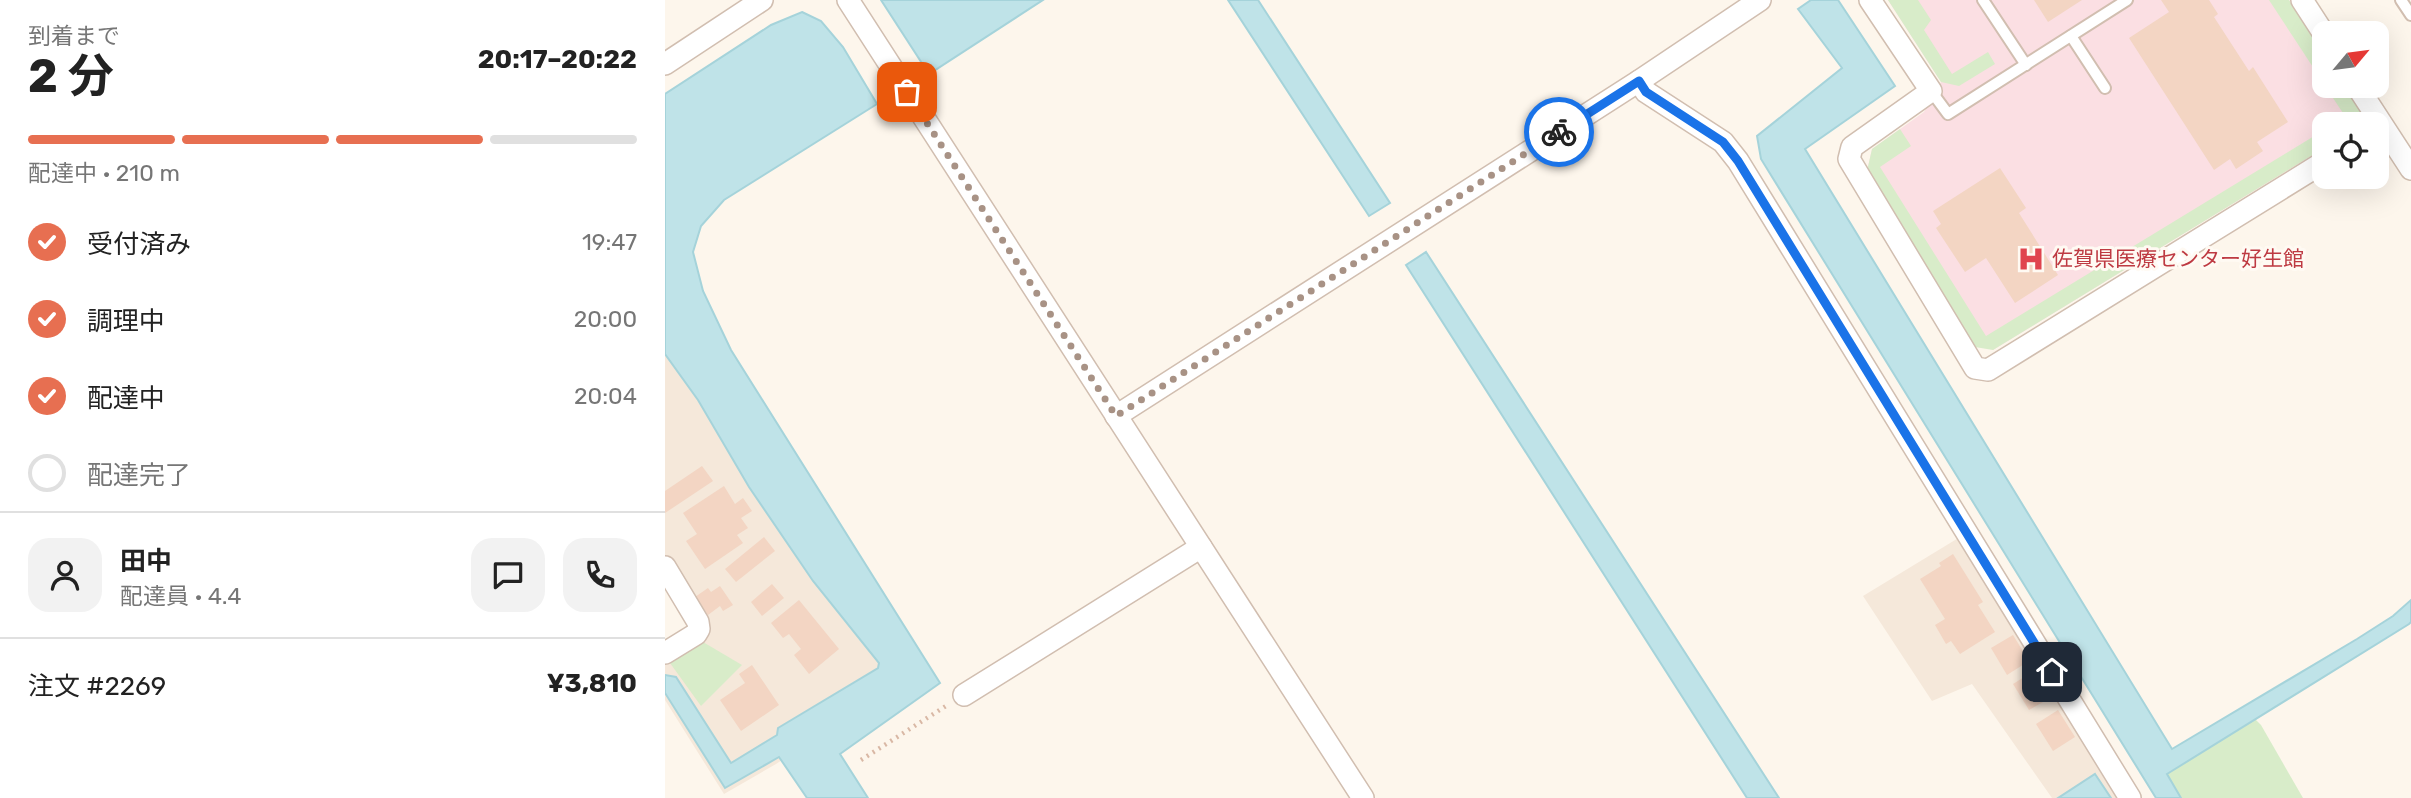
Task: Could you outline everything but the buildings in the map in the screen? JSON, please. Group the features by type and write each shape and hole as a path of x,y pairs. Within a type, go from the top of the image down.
{"street":[{"path":"665,64 762,0"},
{"path":"848,0 1363,798"},
{"path":"1116,416 1639,81 1760,0"},
{"path":"1870,0 1931,92 1852,147 1849,159 1976,368 1988,370 2312,169"},
{"path":"2302,0 2316,21"},
{"path":"1639,81 1646,92 1723,142 1738,161 2130,798"},
{"path":"2389,139 2411,169"},
{"path":"964,695 1201,547"},
{"path":"665,567 698,622 699,629 696,634 665,653"}],"lane":[{"path":"1983,0 2026,65"},
{"path":"1931,92 1948,114 2127,0"},
{"path":"2401,0 2411,15"},
{"path":"2071,36 2105,88"}],"path":[{"path":"861,760 964,695"}],"shaded area":[{"name":"佐賀県医療センター好生館","path":"1888,0 2289,0 2312,35 2312,98 2350,98 2357,112 2312,112 2312,155 1993,350 1867,171 1872,149 1924,112 1941,82"},
{"path":"665,176 671,310 907,678 776,764 724,794 665,700 665,644 689,628 665,587"},
{"path":"1960,537 2122,798 2052,798 1972,684 1932,701 1863,596"}],"green space":[{"path":"1888,0 1918,0 1931,20 1924,30 1952,74 1988,52 1995,64 1959,86 1941,82"},
{"path":"2269,0 2289,0 2312,35 2312,66"},
{"path":"2333,98 2353,98 2363,112 2342,112"},
{"path":"1900,129 1911,146 1880,167 1986,336 2312,137 2312,155 1993,350 1975,347 1867,171 1872,149"},
{"path":"703,642 742,665 701,706 670,663"},
{"path":"2254,718 2261,725 2303,798 2181,798 2167,774"}],"water":[{"path":"881,0 1043,0 929,74"},
{"path":"1228,0 1258,0 1390,203 1369,216"},
{"path":"1811,0 1838,0 1895,86 1805,149 2172,749 2357,639 2393,616 2411,600 2409,624 2167,774 2181,798 2156,798 1761,159 1757,136 1842,68 1798,9"},
{"path":"802,12 821,21 843,47 877,104 724,200 701,226 693,252 703,291 731,350 940,683 840,754 868,798 807,798 779,757 725,788 665,693 665,675 676,677 731,763 777,735 778,728 878,668 879,663 813,581 749,487 698,400 665,354 665,94 771,25"},
{"path":"1426,252 1779,798 1747,798 1406,265"},
{"path":"2095,774 2111,798 2058,798"}],"way so far":[{"path":"907,92 1116,416 1559,132"}],"place":[{"name":"佐賀県医療センター好生館","path":"2031,259"}],"route":[{"path":"1559,132 1639,81 1646,92 1723,142 1738,161 2052,672"}]}
